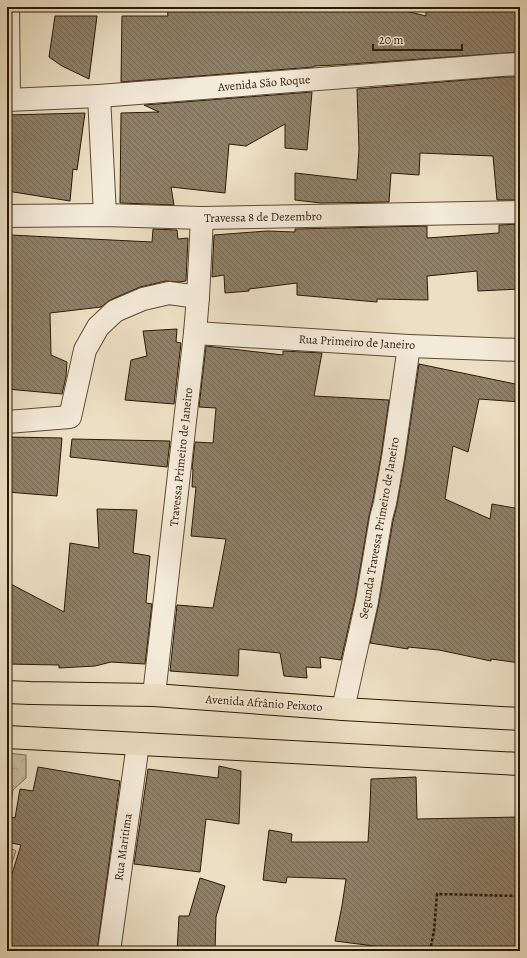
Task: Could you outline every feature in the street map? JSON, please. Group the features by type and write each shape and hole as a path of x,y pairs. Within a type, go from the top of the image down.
{"main road":[{"name":"Avenida Afrânio Peixoto","path":"7,692 154,695 343,709 520,719"},
{"path":"7,737 520,764"}],"street":[{"path":"8,7 8,100"},
{"name":"Avenida São Roque","path":"8,100 99,96 520,64"},
{"path":"99,96 105,214"},
{"name":"Travessa 8 de Dezembro","path":"7,216 105,214 202,218 520,212"},
{"name":"Travessa Primeiro de Janeiro","path":"154,695 195,333 202,218"},
{"path":"7,422 70,417 85,350 98,327 115,311 143,299 169,294 198,297"},
{"name":"Rua Primeiro de Janeiro","path":"195,333 409,346 520,350"},
{"name":"Segunda Travessa Primeiro de Janeiro","path":"343,709 367,601 381,518 391,473 409,346"},
{"name":"Rua Maritima","path":"109,951 138,744"}],"path":[{"path":"430,951 434,931 437,894 520,896"}],"green space":[{"path":"7,753 26,755 26,778 13,790 10,811 7,811"},
{"path":"7,846 16,851 7,877"}],"building":[{"path":"167,7 389,7 426,16 426,7 503,7 503,11 518,9 520,52 314,66 121,82 122,16 168,16"},
{"path":"55,16 97,16 89,79 62,66 49,57"},
{"path":"502,77 520,77 520,200 497,200 493,156 420,153 419,175 391,173 389,202 321,203 295,200 295,173 357,180 359,149 357,89"},
{"path":"312,92 307,150 285,148 285,124 246,146 229,144 225,193 171,187 174,205 120,203 121,113 159,112 144,105"},
{"path":"85,113 77,170 73,169 70,201 7,191 7,115"},
{"path":"520,224 520,289 478,291 477,271 427,276 428,300 377,299 377,302 297,295 297,283 249,289 249,291 225,293 224,275 212,277 214,235 267,231 295,232 295,229 427,226 427,238 499,233 499,225"},
{"path":"153,229 177,230 178,239 188,238 186,281 166,281 140,287 110,300 101,307 50,313 51,355 67,362 66,377 62,394 7,389 7,331 12,330 7,291 10,235 152,242"},
{"path":"177,329 176,342 181,343 174,404 125,400 131,360 147,356 143,331"},
{"path":"206,346 283,355 283,351 322,353 314,396 389,400 381,456 355,599 341,660 320,657 321,668 306,667 307,678 284,676 280,653 239,649 238,676 170,671 177,605 213,608 226,539 191,536 196,487 192,487 195,442 213,443 216,408 199,407"},
{"path":"419,364 520,385 520,402 479,399 468,452 453,446 445,499 490,519 492,504 520,509 520,663 491,659 491,661 439,650 408,647 408,649 370,643 379,603 405,460"},
{"path":"7,437 62,438 57,496 7,492"},
{"path":"72,439 170,441 167,467 70,457"},
{"path":"97,509 137,510 133,553 150,556 146,603 152,604 145,664 111,662 95,666 59,668 59,665 7,664 7,582 64,612 70,543 99,548"},
{"path":"219,766 241,771 239,824 206,819 200,872 134,864 148,769 218,778"},
{"path":"38,767 120,781 97,951 7,951 7,890 21,845 7,842 7,816 15,818 20,789 33,791"},
{"path":"416,777 417,819 520,817 520,951 382,951 382,947 335,941 346,879 287,877 286,883 263,880 269,830 292,834 291,842 368,842 371,779"},
{"path":"200,878 225,886 216,917 215,951 177,951 179,916 189,916"}]}
